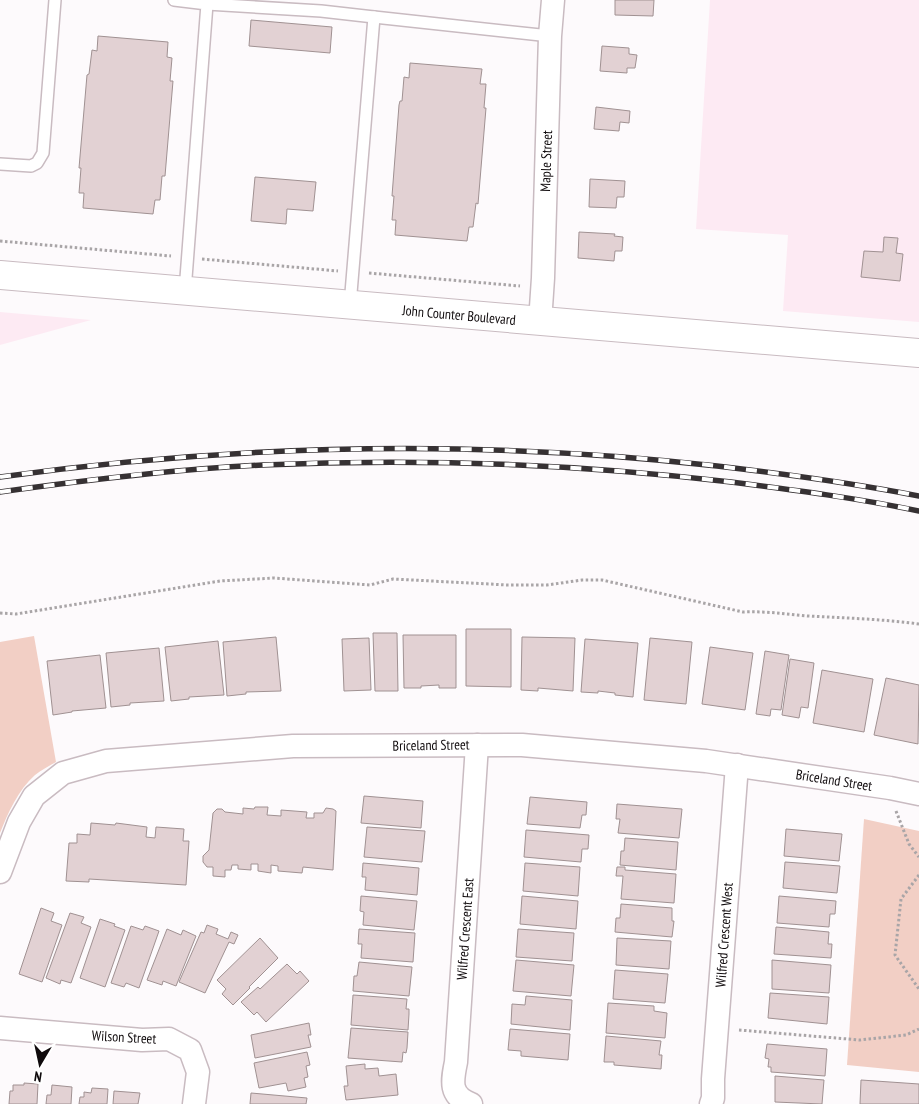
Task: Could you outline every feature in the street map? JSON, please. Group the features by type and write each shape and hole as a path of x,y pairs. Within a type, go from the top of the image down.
{"main road":[{"name":"John Counter Boulevard","path":"0,275 919,353"}],"street":[{"name":"Maple Street","path":"540,322 550,36 553,0"},
{"name":"Wilfred Crescent East","path":"471,1104 462,1101 454,1091 453,1078 456,1062 477,745"},
{"name":"Briceland Street","path":"0,872 19,822 34,796 63,773 106,761 293,746 532,746 706,761 919,794"},
{"name":"Wilfred Crescent West","path":"711,1104 713,1098 716,1028 737,765"},
{"name":"Wilson Street","path":"0,1028 142,1040 169,1039 190,1050 198,1072 194,1104"}],"lane":[{"path":"0,164 31,166 37,164 43,153 55,0"},
{"path":"174,0 207,4 322,11 550,36"},
{"path":"186,291 207,4"},
{"path":"350,305 374,17"}],"path":[{"path":"0,241 526,286"},
{"path":"0,613 25,613 220,581 274,578 370,585 392,579 508,586 602,580 743,612 762,611 807,616 889,620 919,624"},
{"path":"890,788 898,818 909,844 919,857"},
{"path":"919,875 901,899 895,954 919,989"},
{"path":"716,1028 860,1040 906,1035 919,1029"}],"shaded area":[{"path":"710,0 919,0 919,322 783,311 788,235 696,229"},
{"path":"0,312 91,320 0,345"},
{"path":"34,636 56,762 35,775 23,788 10,810 0,833 0,642"},
{"path":"864,819 919,831 919,1072 847,1065"}],"building":[{"path":"615,0 654,0 653,16 615,15"},
{"path":"251,20 332,27 330,53 249,46"},
{"path":"98,36 168,42 167,57 172,58 170,81 173,81 165,176 162,176 160,200 155,200 153,214 83,208 84,193 79,193 81,168 79,168 87,75 89,74 92,50 97,51"},
{"path":"602,46 629,48 629,54 637,55 635,68 627,68 627,73 600,71"},
{"path":"410,63 482,69 480,84 486,84 484,108 486,108 478,204 476,203 473,227 469,227 467,241 395,235 396,220 392,220 394,196 392,196 399,105 400,101 402,101 404,77 409,78"},
{"path":"596,107 630,111 629,123 620,122 619,131 594,129"},
{"path":"255,177 316,182 313,211 287,209 286,224 251,221"},
{"path":"590,179 625,181 624,197 617,197 616,208 589,207"},
{"path":"579,232 615,234 614,236 623,237 622,251 615,251 614,261 578,258"},
{"path":"884,237 898,238 896,253 903,254 900,281 861,277 864,251 883,252"},
{"path":"466,629 511,629 511,687 466,686"},
{"path":"373,633 397,633 398,691 375,691"},
{"path":"403,635 456,635 456,688 439,688 439,685 404,688"},
{"path":"276,637 281,691 246,692 246,694 227,696 223,642"},
{"path":"522,637 575,638 573,691 538,688 538,691 521,690"},
{"path":"369,638 371,690 344,691 342,639"},
{"path":"650,638 692,642 686,704 644,700"},
{"path":"585,639 638,643 633,697 598,691 598,693 581,692"},
{"path":"218,641 224,695 189,697 189,699 171,701 165,647"},
{"path":"710,647 753,653 745,710 702,704"},
{"path":"159,648 164,701 130,703 130,705 111,707 106,653"},
{"path":"765,651 789,655 781,710 771,709 770,716 756,714"},
{"path":"100,655 106,708 53,715 47,661"},
{"path":"790,659 814,663 808,708 801,707 799,718 782,715"},
{"path":"822,670 873,679 864,732 813,723"},
{"path":"886,678 919,685 918,744 874,735"},
{"path":"364,796 423,801 421,828 361,823"},
{"path":"530,797 587,802 586,815 582,815 580,828 527,824"},
{"path":"617,804 682,809 679,838 618,833 620,819 616,819"},
{"path":"255,807 268,807 267,815 281,816 281,810 307,812 306,818 314,818 314,813 323,813 326,808 336,811 333,870 303,867 302,873 278,871 278,866 271,865 271,873 258,871 258,864 251,864 251,870 238,869 238,865 232,865 231,870 225,870 225,877 213,876 213,867 207,867 203,862 203,856 209,850 213,813 217,809 222,809 225,812 243,814 243,808 254,809"},
{"path":"91,823 115,825 116,823 147,827 146,837 155,838 156,827 184,829 183,841 189,841 186,885 89,879 89,882 66,881 69,843 77,843 77,834 90,835"},
{"path":"367,827 425,831 422,862 364,857"},
{"path":"786,829 842,834 839,861 784,856"},
{"path":"526,830 589,835 588,849 582,849 581,862 524,857"},
{"path":"625,838 678,842 676,870 620,865 621,851 624,851"},
{"path":"785,862 840,866 837,893 783,888"},
{"path":"363,863 419,868 417,895 365,890 366,877 362,877"},
{"path":"525,863 580,867 578,896 523,891"},
{"path":"617,867 625,867 625,870 676,874 674,903 621,899 623,876 616,876"},
{"path":"361,896 417,901 414,930 363,925 364,912 360,911"},
{"path":"522,896 578,901 576,929 520,924"},
{"path":"779,896 836,901 835,914 830,914 829,927 777,923"},
{"path":"621,904 672,908 672,921 674,921 672,937 615,932 616,918 620,918"},
{"path":"41,908 54,913 51,921 62,925 42,982 19,974"},
{"path":"70,913 84,917 81,923 91,927 71,983 61,980 60,984 46,978"},
{"path":"100,919 125,930 105,987 80,978"},
{"path":"207,925 218,929 216,934 228,939 231,932 238,935 234,944 229,942 205,993 179,982 201,932 204,933"},
{"path":"131,926 143,930 145,926 159,931 139,988 126,983 124,987 111,983"},
{"path":"776,927 829,932 828,944 832,944 831,958 774,954"},
{"path":"167,929 181,935 183,930 196,936 176,986 163,981 162,985 147,980"},
{"path":"359,929 415,933 413,962 361,958 362,944 358,944"},
{"path":"518,929 574,933 572,961 516,957"},
{"path":"260,938 278,958 233,1005 222,994 226,989 217,980"},
{"path":"617,938 671,941 669,969 616,965"},
{"path":"516,960 574,965 571,996 513,991"},
{"path":"772,960 831,965 829,993 772,989"},
{"path":"359,962 412,967 409,996 353,991 354,976 357,976"},
{"path":"287,964 297,974 300,971 309,981 266,1022 257,1012 254,1015 241,1002 258,987 260,989"},
{"path":"615,970 668,974 665,1003 613,999"},
{"path":"770,993 829,997 827,1024 768,1018"},
{"path":"353,995 407,999 406,1009 409,1009 408,1030 351,1025"},
{"path":"526,996 572,1000 570,1030 511,1024 512,1004 525,1005"},
{"path":"608,1003 654,1006 654,1011 667,1013 665,1038 606,1033"},
{"path":"309,1023 311,1035 308,1035 311,1047 255,1058 251,1035"},
{"path":"351,1028 408,1032 406,1053 403,1052 402,1062 348,1058"},
{"path":"510,1029 570,1034 568,1060 521,1056 521,1051 508,1050"},
{"path":"606,1036 661,1041 659,1055 662,1055 661,1069 614,1065 614,1062 604,1062"},
{"path":"767,1044 827,1049 825,1076 771,1072 771,1067 768,1067 769,1059 765,1058"},
{"path":"307,1052 310,1065 306,1066 308,1077 304,1078 306,1087 288,1091 286,1083 259,1088 254,1063"},
{"path":"365,1064 365,1069 378,1068 379,1076 396,1074 398,1095 346,1100 344,1086 348,1086 346,1066"},
{"path":"775,1076 824,1080 822,1104 775,1102"},
{"path":"861,1080 919,1084 919,1104 860,1104"},
{"path":"24,1083 38,1084 37,1104 9,1104 10,1091 13,1091 13,1085 24,1085"},
{"path":"52,1085 72,1087 71,1104 46,1104 47,1095 51,1095"},
{"path":"92,1088 108,1089 107,1104 79,1104 80,1097 84,1097 84,1092 91,1093"},
{"path":"114,1091 140,1093 138,1104 113,1104"},
{"path":"251,1093 307,1098 306,1104 250,1104"}],"railway":[{"path":"0,477 89,466 269,452 358,449 448,449 628,457 818,479 919,496"},
{"path":"0,492 197,469 263,465 380,462 497,464 614,471 731,482 872,502 919,511"}]}
